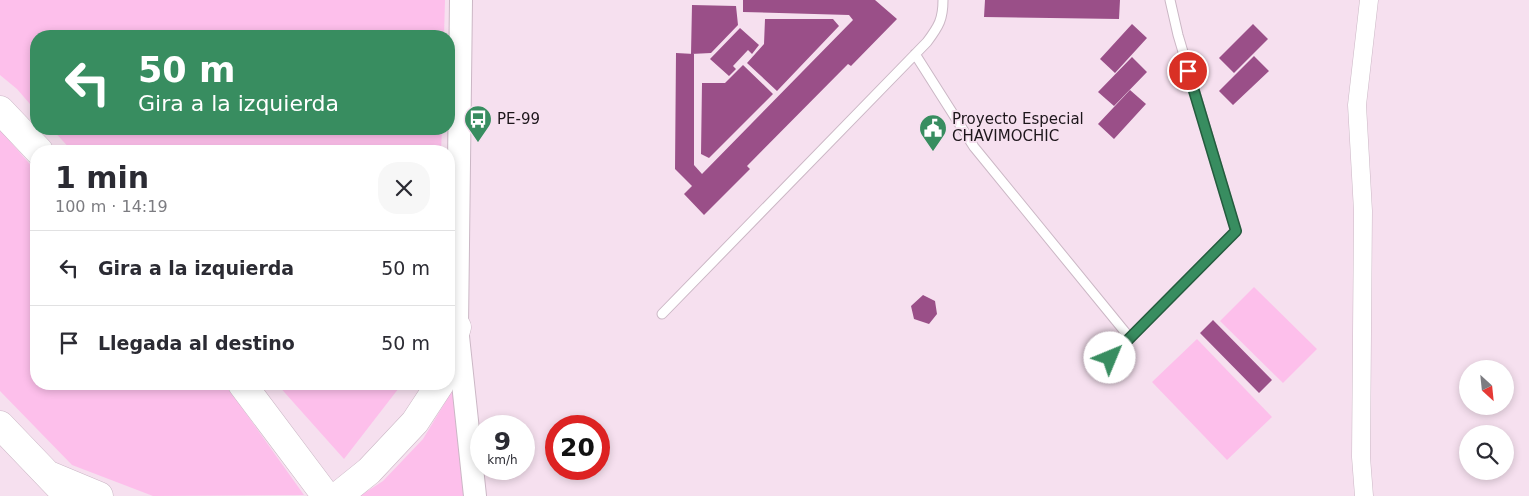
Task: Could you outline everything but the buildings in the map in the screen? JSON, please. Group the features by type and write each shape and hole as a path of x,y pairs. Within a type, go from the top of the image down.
{"highway":[{"path":"0,110 33,145"},
{"path":"455,333 457,326"},
{"path":"246,390 326,496"},
{"path":"338,496 369,471 415,422 436,390"},
{"path":"0,425 68,496"},
{"path":"45,473 99,496"}],"street":[{"path":"462,0 457,326 475,496"},
{"path":"1364,496 1361,457 1363,211 1357,106 1369,0"}],"lane":[{"path":"662,314 927,42 938,27 943,15 943,0"},
{"path":"1110,358 1236,231 1178,35 1170,0"},
{"path":"914,54 974,147 1130,338"}],"shaded area":[{"path":"0,0 445,0 444,30 30,30 30,104 17,89 0,75"},
{"path":"0,130 30,164 30,390 229,390 304,495 153,496 72,465 0,391"},
{"path":"57,135 442,135 441,145 67,145"},
{"path":"1254,287 1317,349 1283,383 1220,321"},
{"path":"1197,339 1272,417 1227,460 1152,382"},
{"path":"455,386 470,496 360,496 383,481 423,439 453,390 455,390"},
{"path":"282,390 397,390 344,459"}],"place":[{"name":"PE-99","path":"478,143"},
{"name":"Proyecto Especial CHAVIMOCHIC","path":"933,152"}],"route":[{"path":"1110,358 1236,231 1188,71"}]}
